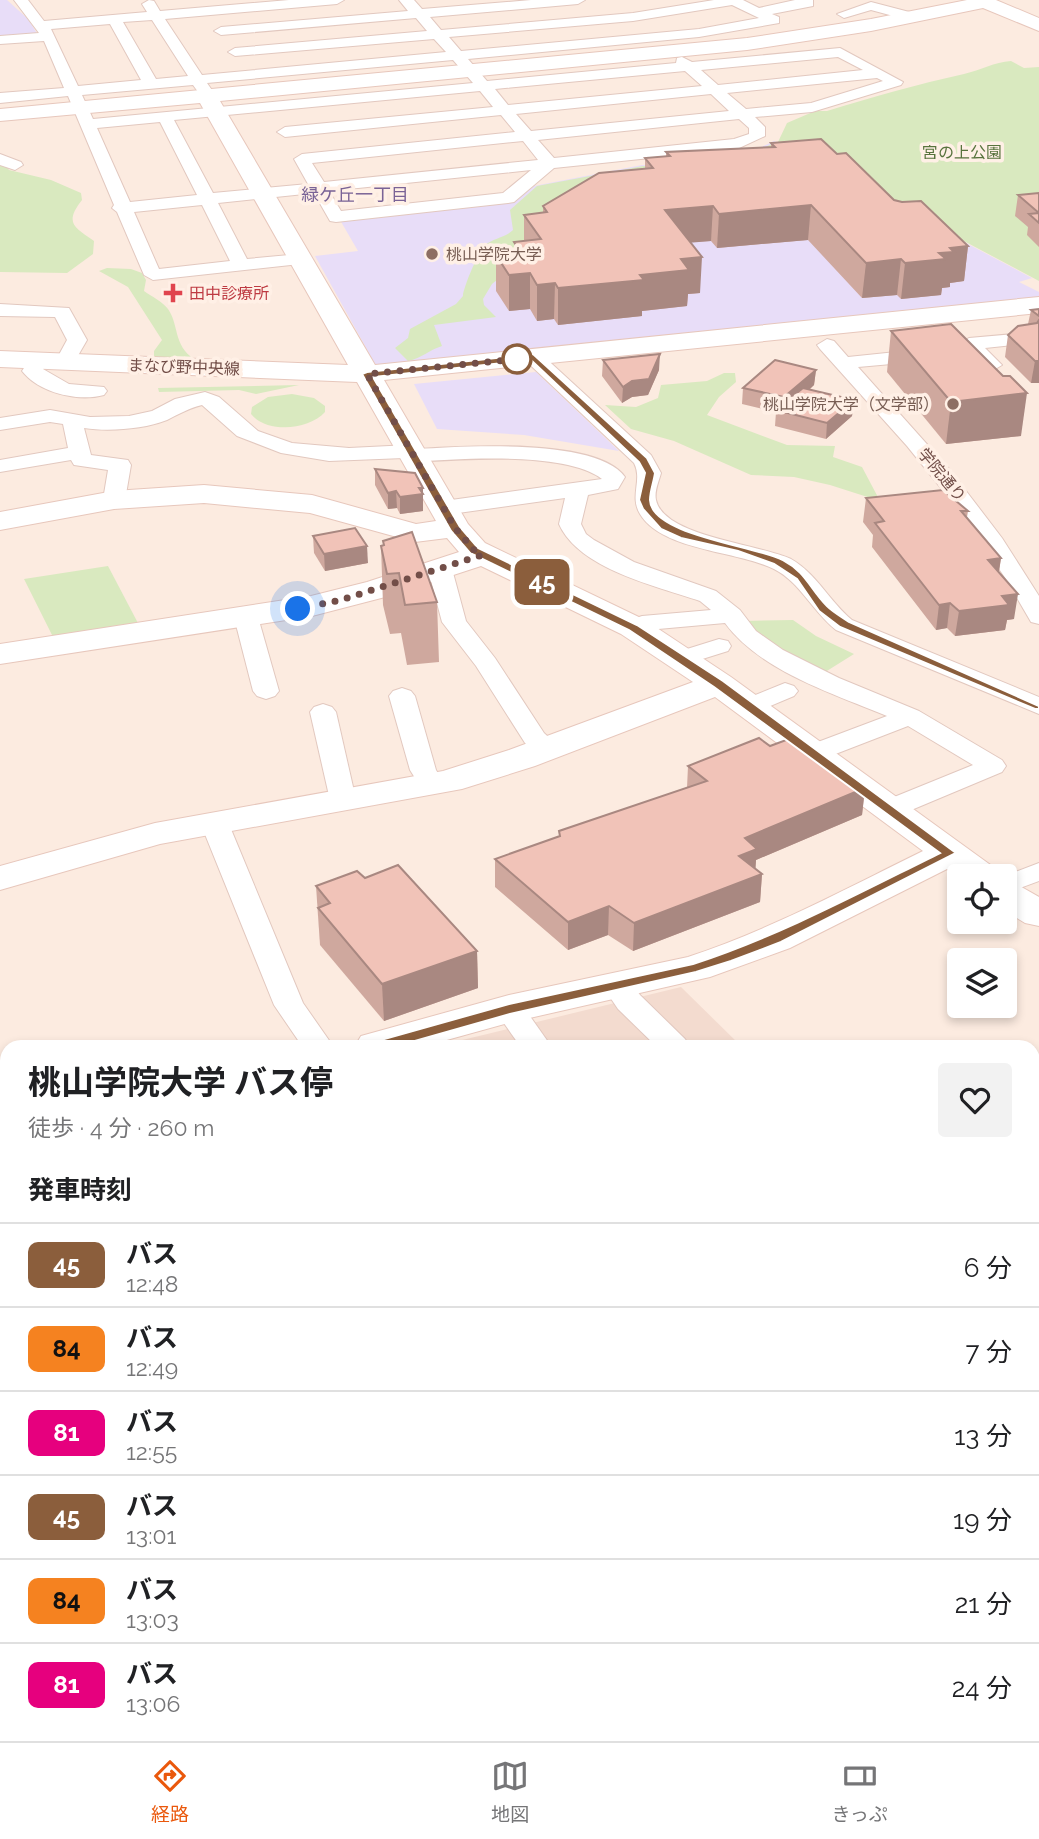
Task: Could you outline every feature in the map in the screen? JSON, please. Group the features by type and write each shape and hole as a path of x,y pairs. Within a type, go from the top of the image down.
{"street":[{"path":"21,0 46,31 121,208 153,275 300,258"},
{"path":"146,0 159,15 208,96 449,518 474,550 633,627 719,684 887,810 964,864"},
{"path":"195,0 221,31 251,75"},
{"path":"0,40 87,22 335,0"},
{"path":"406,0 550,163"},
{"path":"221,31 578,0"},
{"path":"121,208 747,142 758,132 757,127 743,114 614,0"},
{"path":"693,0 708,6"},
{"path":"758,12 808,3 802,0"},
{"path":"235,52 633,17 734,1 774,20 699,33 672,52"},
{"path":"0,115 672,52 816,34 983,1 1039,25"},
{"path":"844,14 875,4 912,17"},
{"path":"73,7 87,22"},
{"path":"114,19 151,84"},
{"path":"302,159 812,107 896,82 840,52 672,52"},
{"path":"79,108 151,84 267,107 470,71"},
{"path":"0,98 164,117 251,75 470,71"},
{"path":"285,132 880,73"},
{"path":"267,107 336,217 508,198 550,163"},
{"path":"164,117 241,265"},
{"name":"まなび野中央線","path":"0,359 367,374 1039,305"},
{"path":"0,310 62,312 77,340 51,361 32,370 65,390 98,392"},
{"path":"992,365 969,344 1025,339"},
{"name":"学院通り","path":"827,345 928,457 973,513 1010,566 1039,617"},
{"path":"844,363 975,350"},
{"path":"533,357 643,460 650,473 644,500 646,507 665,527 684,536 741,549 778,562 801,577 823,608 844,625 1039,706"},
{"path":"0,424 50,416 78,422 114,423 158,416 182,403 205,398 218,406 239,428 275,445 321,453 514,453 600,465 614,477 610,484 602,487 449,518 408,532 312,504 250,496 188,494 114,500 0,521"},
{"path":"78,422 74,425 82,460 120,465 114,500"},
{"path":"0,466 80,452"},
{"path":"578,490 570,524 576,537 626,567 695,589 719,603 732,615 747,636 774,655 830,683 910,716 993,766 887,810"},
{"path":"0,654 341,600 482,555"},
{"path":"440,569 459,630 486,663 534,738 547,748"},
{"path":"633,627 642,623 732,615"},
{"path":"246,617 248,668 266,691"},
{"path":"680,659 719,646"},
{"path":"0,878 86,852 214,822 432,785 493,768 719,684"},
{"path":"747,707 785,691"},
{"path":"401,696 423,770 432,785"},
{"path":"811,754 910,716"},
{"path":"319,729 342,800"},
{"path":"214,822 289,1005 314,1040"},
{"path":"398,1040 509,1009 696,968 776,939 949,853"},
{"path":"1017,880 1039,871"},
{"path":"1017,901 1039,914"},
{"path":"616,984 629,1002 668,1040"},
{"path":"509,1009 530,1040"}],"shaded area":[{"path":"0,0 7,0 28,19 38,35 0,38"},
{"name":"桃山学院大学","path":"774,141 1032,278 1019,282 1039,292 1039,300 382,366 375,364 315,256 358,251 340,220 514,202 534,186 642,165 687,167 739,158","holes":["827,237 940,295 881,294 882,296 862,298"]},
{"path":"536,372 619,451 524,435 437,429 414,384"},
{"path":"681,987 735,1040 462,1040"}],"green space":[{"name":"宮の上公園","path":"1011,61 1024,68 1039,67 1039,281 778,142 787,123 815,111 827,111"},
{"path":"774,143 822,170 519,249 509,255 502,276 492,284 483,299 484,305 496,317 434,325 442,346 413,360 408,361 395,348 408,338 410,329 456,304 463,296 475,262 484,246 513,230 510,210 537,186 643,166 686,168 741,158"},
{"path":"0,162 9,170 51,180 81,193 82,200 73,214 73,219 77,228 94,241 93,254 67,273 0,272"},
{"path":"107,268 131,269 142,273 146,280 144,291 168,309 179,341 194,359 154,357 154,351 162,340 128,287 99,271"},
{"path":"724,373 735,373 736,382 719,397 707,415 787,445 835,446 833,457 862,467 880,501 794,477 751,475 674,441 631,429 605,405 636,407 658,398 661,385 707,381"},
{"path":"299,385 256,394 239,390 159,392 158,388"},
{"path":"292,394 314,398 325,406 325,412 309,423 288,427 267,425 251,414 252,407 268,397"},
{"path":"108,566 139,625 53,637 24,579"},
{"path":"793,620 816,636 854,654 822,674 777,653 743,621"}],"building":[{"path":"821,139 837,154 846,153 894,200 921,201 968,246 950,248 954,252 939,253 946,259 905,263 901,259 866,263 811,205 719,214 713,206 665,210 702,257 681,259 689,270 640,275 644,280 558,288 555,283 537,285 530,273 509,275 496,255 521,253 514,242 541,239 524,215 547,212 543,206 599,173 653,168 645,158 670,156 666,152 775,147 771,143"},
{"path":"1039,193 1039,213 1018,195"},
{"path":"1039,213 1039,223 1029,214"},
{"path":"1039,320 1039,361 1035,361 1008,335 1018,326 1037,323"},
{"path":"951,324 1003,376 1010,376 1027,393 951,402 891,331"},
{"path":"660,354 649,379 632,381 623,387 603,360"},
{"path":"775,360 816,370 784,397 743,388"},
{"path":"803,388 854,400 827,423 776,410"},
{"path":"375,469 415,473 423,488 419,488 423,494 400,497 396,491 388,493"},
{"path":"943,490 968,511 961,511 1001,558 988,560 1018,594 1002,596 1009,605 959,611 950,603 939,605 875,523 884,521 866,498"},
{"path":"355,528 367,546 324,554 313,536"},
{"path":"412,532 437,602 405,605 399,573 387,574 381,546 384,545 383,541"},
{"path":"794,737 865,788 745,838 757,849 739,856 762,874 634,923 609,906 568,922 495,859 560,836 559,831 707,781 688,766 759,738 770,746"},
{"path":"398,865 477,951 382,984 318,908 330,903 316,886 357,871 365,878"}],"bus line":[{"name":"45","path":"398,1040 509,1009 696,968 726,958 776,939 949,853 719,684 633,627 474,550 455,528 367,374 533,357 643,460 650,473 644,500 646,507 665,527 684,536 741,549 778,562 801,577 823,608 844,625 1039,706"}],"place":[{"name":"桃山学院大学","path":"432,254"},
{"name":"田中診療所","path":"173,293"},
{"name":"桃山学院大学（文学部）","path":"953,404"}],"district":[{"name":"緑ケ丘一丁目","path":"355,194"}],"route":[{"path":"298,609 341,600 482,555 474,550 455,528 367,374 517,359"}]}
